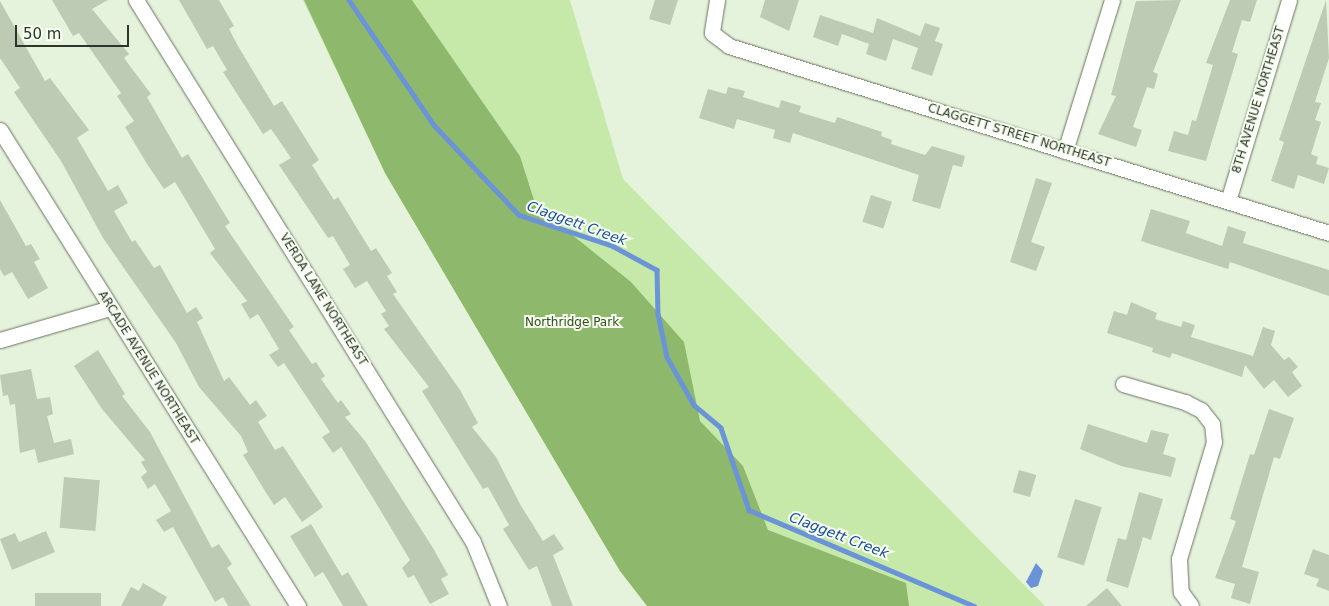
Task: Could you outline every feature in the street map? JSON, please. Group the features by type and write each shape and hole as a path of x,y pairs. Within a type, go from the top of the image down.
{"street":[{"name":"VERDA LANE NORTHEAST","path":"136,0 473,542 499,606"},
{"name":"CLAGGETT STREET NORTHEAST","path":"717,0 712,33 729,46 1329,233"},
{"path":"1066,151 1112,0"},
{"name":"8TH AVENUE NORTHEAST","path":"1228,201 1289,0"},
{"name":"ARCADE AVENUE NORTHEAST","path":"0,130 7,153 110,308 298,606"},
{"path":"0,340 110,308"},
{"path":"1123,384 1185,402 1201,410 1212,424 1214,442 1179,559 1181,592 1191,606"}],"green space":[{"path":"303,0 349,0 434,125 564,229 536,206 520,156 412,0 570,0 623,179 1045,606 652,606 620,571 385,173"},
{"name":"Northridge Park","path":"304,0 412,0 520,156 536,206 631,282 684,342 700,421 743,466 768,530 906,583 909,606 647,606 620,571 385,173"}],"water":[{"path":"1036,563 1043,571 1038,586 1031,588 1026,582"}],"building":[{"path":"52,0 108,0 92,9 129,54 124,58 151,94 147,97 182,158 188,154 230,223 225,226 294,327 289,330 312,364 316,362 325,376 321,379 338,403 341,400 351,414 345,417 365,441 433,548 448,575 441,579 449,594 430,604 414,575 408,578 402,568 410,560 373,498 341,447 333,453 322,437 330,432 284,363 278,367 269,355 279,349 258,314 250,319 241,304 247,301 210,253 215,249 175,182 164,189 147,164 125,127 134,121 117,96 121,93 79,33 73,36"},
{"path":"179,0 219,0 234,26 229,29 274,106 282,101 319,160 312,165 334,200 338,197 371,251 376,248 392,273 387,276 397,292 393,294 460,390 478,423 472,427 496,457 520,504 543,541 554,534 564,549 553,555 573,606 552,606 537,566 529,570 503,529 509,525 488,487 483,489 422,391 429,387 384,329 389,326 381,314 386,311 367,281 355,288 343,269 350,265 333,236 328,238 279,165 291,158 271,129 263,134 223,72 227,70 213,46 207,49"},
{"path":"655,0 678,0 670,25 649,19"},
{"path":"765,0 799,0 789,31 760,17"},
{"path":"1181,0 1153,72 1158,74 1154,89 1147,87 1133,127 1142,130 1136,147 1098,134 1116,96 1111,95 1136,1"},
{"path":"1230,0 1257,0 1250,22 1242,20 1232,52 1238,54 1206,161 1168,151 1174,131 1188,135 1192,120 1196,121 1213,65 1206,63"},
{"path":"1326,0 1329,58 1315,102 1321,103 1315,120 1321,122 1311,154 1318,157 1316,164 1329,168 1324,184 1298,175 1294,189 1271,181 1284,142 1279,140"},
{"path":"0,1 45,81 50,78 89,130 77,138 108,191 118,185 128,203 114,211 132,242 135,240 154,268 160,265 187,313 196,307 203,318 197,322 224,381 229,377 250,405 256,400 267,416 258,422 275,450 283,446 323,507 302,522 285,497 274,505 243,455 248,452 241,436 199,387 176,343 103,238 61,161 14,92 20,88 0,58"},
{"path":"820,15 873,33 877,18 920,36 925,23 940,28 935,41 943,44 932,76 911,69 918,48 893,39 886,61 866,54 869,44 842,34 838,46 813,37"},
{"path":"728,87 745,91 743,97 779,108 781,100 801,106 799,112 835,123 837,117 882,132 881,136 892,140 891,144 925,155 932,146 965,156 962,167 953,165 940,209 912,201 919,175 793,133 790,143 773,138 775,130 737,119 734,129 699,118 708,89 726,94"},
{"path":"1036,178 1052,183 1031,242 1045,247 1036,271 1010,262"},
{"path":"871,195 892,202 883,228 862,222"},
{"path":"0,200 26,246 31,244 40,259 34,262 48,288 28,299 12,272 4,276 0,269"},
{"path":"1151,209 1190,221 1186,233 1222,246 1228,226 1246,232 1243,243 1329,270 1329,296 1230,262 1228,269 1141,241"},
{"path":"1131,302 1157,313 1155,319 1181,327 1183,321 1195,325 1191,337 1253,356 1263,327 1275,331 1271,345 1284,360 1289,357 1298,367 1292,372 1302,386 1288,397 1274,380 1264,389 1245,365 1242,377 1172,353 1170,358 1152,352 1153,348 1107,333 1114,311 1127,315"},
{"path":"98,350 125,394 122,396 150,432 212,548 219,544 232,564 227,568 251,606 228,606 223,597 215,602 173,527 164,532 156,520 171,511 155,484 148,489 141,477 147,472 141,462 145,460 102,409 74,366"},
{"path":"31,369 37,399 50,397 53,414 47,416 54,443 71,439 74,454 38,463 35,449 20,453 15,404 10,405 8,395 3,396 0,375"},
{"path":"1269,409 1294,418 1280,459 1274,457 1242,567 1259,572 1250,604 1231,598 1235,584 1215,578 1236,521 1230,519 1250,454 1254,455"},
{"path":"1088,424 1147,443 1151,430 1169,434 1163,454 1176,458 1171,477 1121,466 1080,449"},
{"path":"1019,470 1036,475 1030,497 1013,492"},
{"path":"64,477 100,480 95,531 60,528"},
{"path":"1139,492 1163,499 1151,540 1143,537 1128,588 1106,581 1118,538 1126,540"},
{"path":"1075,499 1102,507 1084,566 1057,557"},
{"path":"311,524 342,576 348,572 368,606 343,606 323,572 315,577 290,536"},
{"path":"46,531 55,552 12,570 0,539 15,533 19,542"},
{"path":"1313,549 1329,555 1329,591 1316,586 1319,579 1304,574"},
{"path":"143,583 167,597 162,606 121,606 131,587 139,591"},
{"path":"1107,588 1122,606 1086,606"},
{"path":"35,593 101,593 101,606 35,606"}],"waterway":[{"name":"Claggett Creek","path":"349,0 434,125 519,215 611,245 657,270 658,314 667,357 694,405 721,428 749,510 974,606"}]}
